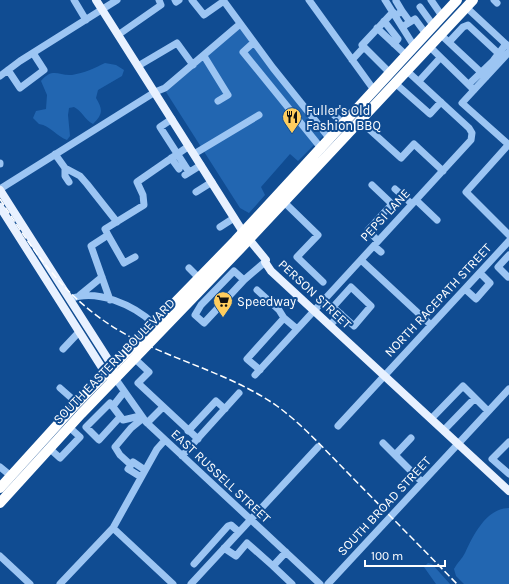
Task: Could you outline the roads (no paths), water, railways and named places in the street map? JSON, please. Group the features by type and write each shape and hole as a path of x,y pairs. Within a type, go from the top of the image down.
{"highway":[{"path":"246,236 321,148 457,0"},
{"path":"246,236 284,202 470,3"},
{"path":"406,70 408,62 424,45 437,21"},
{"name":"SOUTH EASTERN BOULEVARD","path":"0,488 77,404 111,373 134,358 215,283 225,272 246,236"},
{"name":"SOUTH EASTERN BOULEVARD","path":"0,503 81,414 111,373 154,324 199,278 246,236"}],"main road":[{"name":"PERSON STREET","path":"96,0 234,218 279,279 509,491"},
{"name":"EAST RUSSELL STREET","path":"0,189 70,299 111,373"},
{"name":"EAST RUSSELL STREET","path":"0,207 79,332 111,373"}],"street":[{"path":"74,0 86,20"},
{"path":"0,76 33,53 117,0"},
{"path":"118,35 161,6 159,0"},
{"path":"175,0 176,2 179,0"},
{"path":"192,0 204,15 223,0 330,139"},
{"path":"309,0 374,90"},
{"path":"385,0 414,46"},
{"path":"431,0 437,21"},
{"path":"396,1 410,22"},
{"path":"469,84 493,61 498,53 508,45 470,3"},
{"path":"420,7 437,21"},
{"path":"352,60 364,47 362,45 384,21 394,14 402,11"},
{"path":"402,27 415,19 426,34"},
{"path":"384,21 398,39 394,44"},
{"path":"0,189 170,84 240,24"},
{"path":"450,42 463,27 468,25 498,53"},
{"path":"377,28 406,55"},
{"path":"440,34 486,77"},
{"path":"254,42 243,52 321,148"},
{"path":"138,66 177,43 193,65"},
{"path":"429,46 474,90"},
{"path":"364,47 390,72"},
{"path":"509,52 462,103 509,144 466,192 509,235"},
{"path":"8,70 20,88 44,70 33,53"},
{"path":"204,56 228,95 218,101"},
{"path":"419,81 440,58"},
{"path":"395,83 430,114 441,102 406,70"},
{"name":"PEPSI LANE","path":"284,318 247,359 258,373 314,310 469,143 472,135 469,128 441,102"},
{"path":"194,154 259,115"},
{"path":"334,115 344,124"},
{"path":"172,119 160,127 174,155 179,169"},
{"path":"360,121 401,158 414,144 443,171"},
{"path":"135,258 124,263 105,230 144,205 143,195 136,182 189,146"},
{"path":"55,154 65,168 80,176 117,222"},
{"path":"174,155 187,174 201,165"},
{"path":"65,168 65,176 69,182"},
{"path":"196,192 212,182"},
{"path":"372,185 392,204 368,230 381,252"},
{"path":"395,188 437,220"},
{"path":"284,202 318,235 297,257 323,282"},
{"path":"220,227 234,218"},
{"path":"108,235 91,246 110,300"},
{"name":"NORTH RACEPATH STREET","path":"338,426 509,241"},
{"path":"497,254 507,258 498,268 508,277"},
{"path":"361,260 431,325"},
{"path":"200,298 195,315 204,323 244,280 265,262"},
{"path":"189,268 199,278"},
{"path":"225,272 234,271 244,280"},
{"path":"465,289 476,299 490,283 480,273"},
{"path":"70,299 80,295 102,277"},
{"path":"342,280 351,288 371,306 354,326 333,307 351,288"},
{"path":"257,290 280,310 284,318 297,329"},
{"path":"80,295 110,300 144,314 154,324"},
{"path":"330,325 341,314"},
{"path":"63,349 79,332"},
{"path":"134,358 149,372 138,384 198,439"},
{"name":"EAST RUSSELL STREET","path":"111,373 143,419 320,584"},
{"path":"431,419 462,386 488,411"},
{"path":"60,388 77,404"},
{"name":"SOUTH BROAD STREET","path":"328,584 509,389"},
{"path":"113,406 124,392"},
{"path":"182,456 239,393"},
{"path":"444,430 475,398"},
{"path":"188,431 216,401 225,409"},
{"path":"120,417 99,440 86,427 110,403 123,420 143,419"},
{"path":"145,470 133,462 131,464 120,455 115,447 131,428 163,407"},
{"path":"81,414 91,422"},
{"path":"49,448 60,458 80,437 69,427"},
{"path":"395,455 411,438"},
{"path":"60,584 113,528 157,449 165,440"},
{"path":"509,442 492,459 509,474"},
{"path":"383,443 422,482"},
{"path":"191,584 318,447"},
{"path":"131,464 128,469 141,477"},
{"path":"0,467 11,476"},
{"path":"503,485 509,478"},
{"path":"194,564 228,526 231,525 239,532"},
{"path":"113,528 173,584"},
{"path":"224,548 236,556 247,543 292,584"},
{"path":"273,566 286,552"},
{"path":"0,556 30,584"},
{"path":"200,558 208,565"}],"railway":[{"path":"0,199 45,265 79,301 121,332 147,345 246,387 277,406 314,438 457,584"}],"place":[{"name":"Fuller's Old Fashion BBQ","path":"292,134"},
{"name":"Speedway","path":"223,318"}]}
